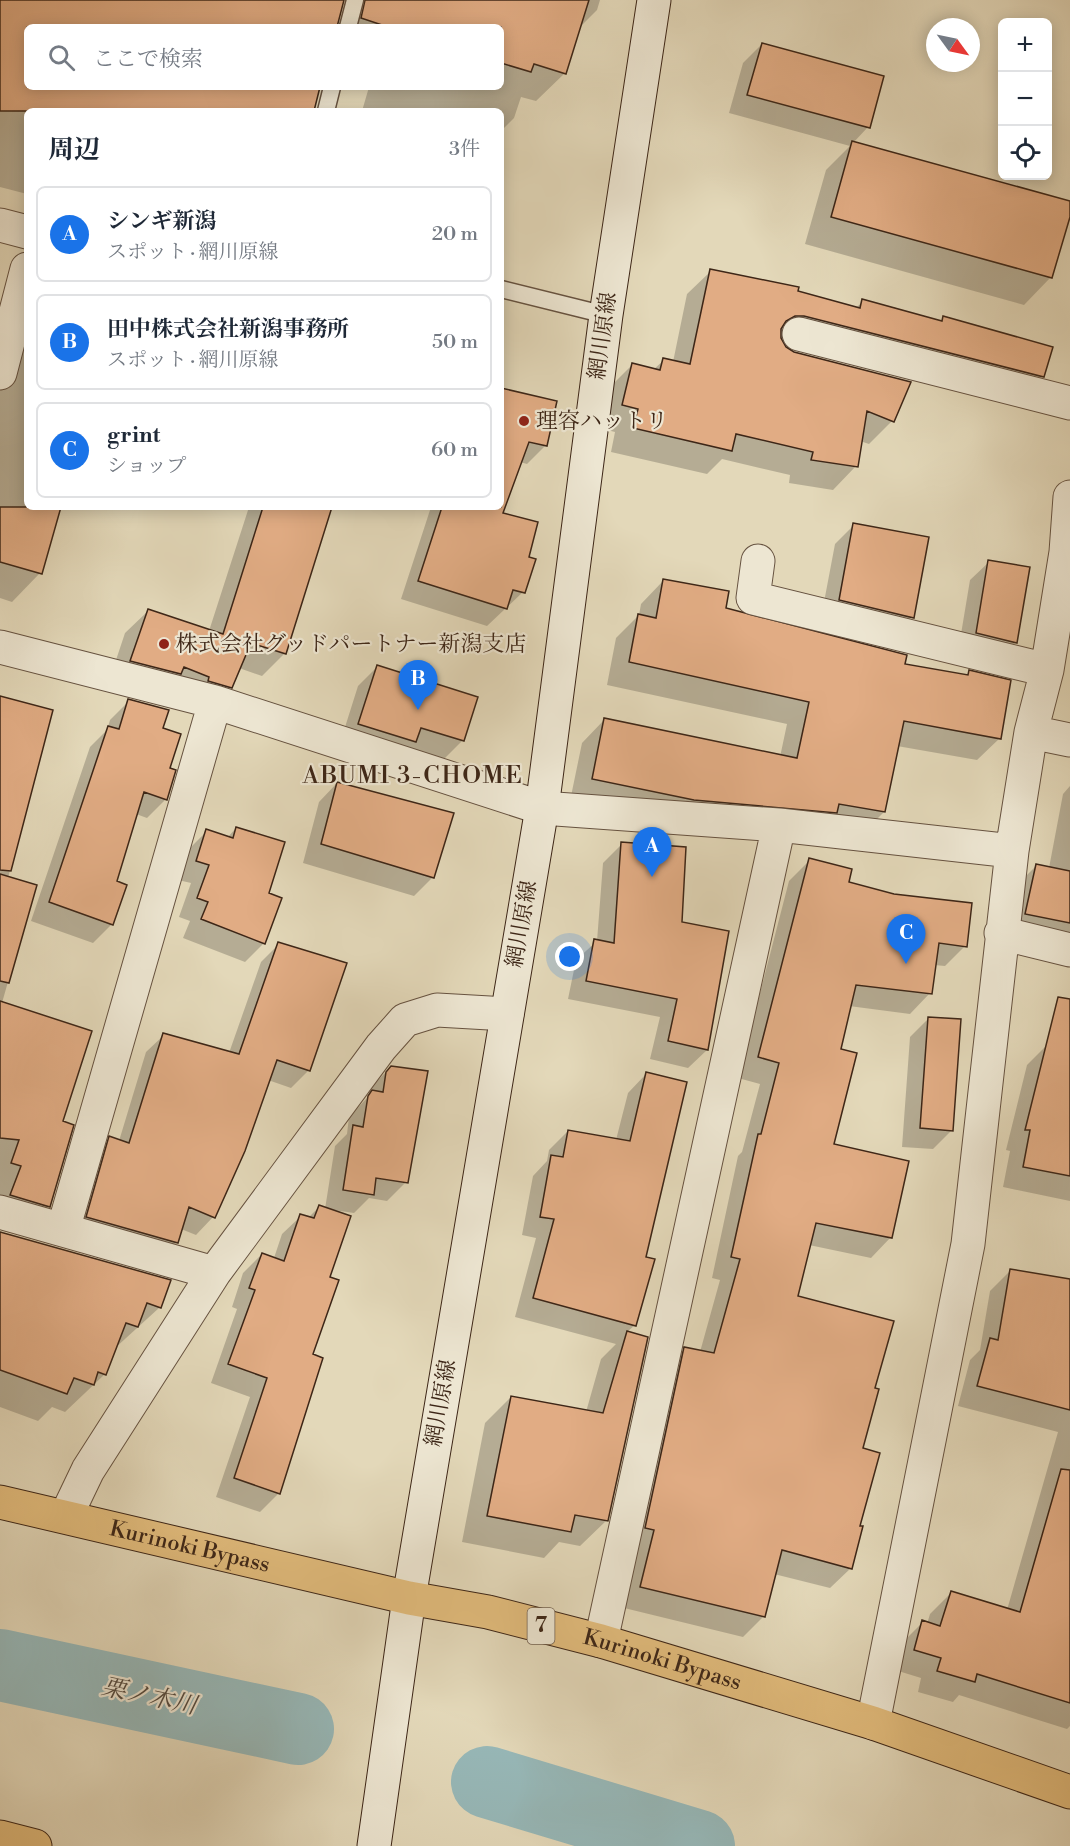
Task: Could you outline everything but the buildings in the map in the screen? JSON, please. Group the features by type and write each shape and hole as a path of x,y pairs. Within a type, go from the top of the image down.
{"highway":[{"name":"Kurinoki Bypass","path":"0,1502 409,1598 488,1612 602,1641 873,1723 1070,1792"},
{"path":"0,1837 35,1846"}],"street":[{"name":"網川原線","path":"374,1846 409,1598 542,808 606,315 654,0"},
{"path":"0,225 24,231"},
{"path":"0,373 24,281"},
{"path":"799,334 1070,403"},
{"path":"873,1723 968,1244 1001,933 1012,851 1031,732 1047,670 1068,552 1070,497"},
{"path":"758,561 753,598 1047,670"},
{"path":"0,647 215,702 542,808 779,825 1012,851"},
{"path":"63,1230 215,702"},
{"path":"1031,732 1070,740"},
{"path":"602,1641 779,825"},
{"path":"1001,933 1070,950"},
{"path":"66,1516 88,1470 214,1272 381,1047 405,1020 437,1010 507,1014"},
{"path":"0,1212 214,1272"}],"lane":[{"path":"349,24 355,0"},
{"path":"327,108 331,90"},
{"path":"504,290 606,315"}],"waterway":[{"name":"栗ノ木川","path":"0,1665 298,1729"},
{"name":"栗ノ木川","path":"487,1782 699,1846"}],"place":[{"name":"理容ハットリ","path":"524,421"},
{"name":"株式会社グッドパートナー新潟支店","path":"164,644"},
{"name":"田中株式会社新潟事務所","path":"418,710"},
{"name":"シンギ新潟","path":"652,877"},
{"name":"grint","path":"906,964"}],"district":[{"name":"ABUMI 3-CHOME","path":"413,776"}]}
